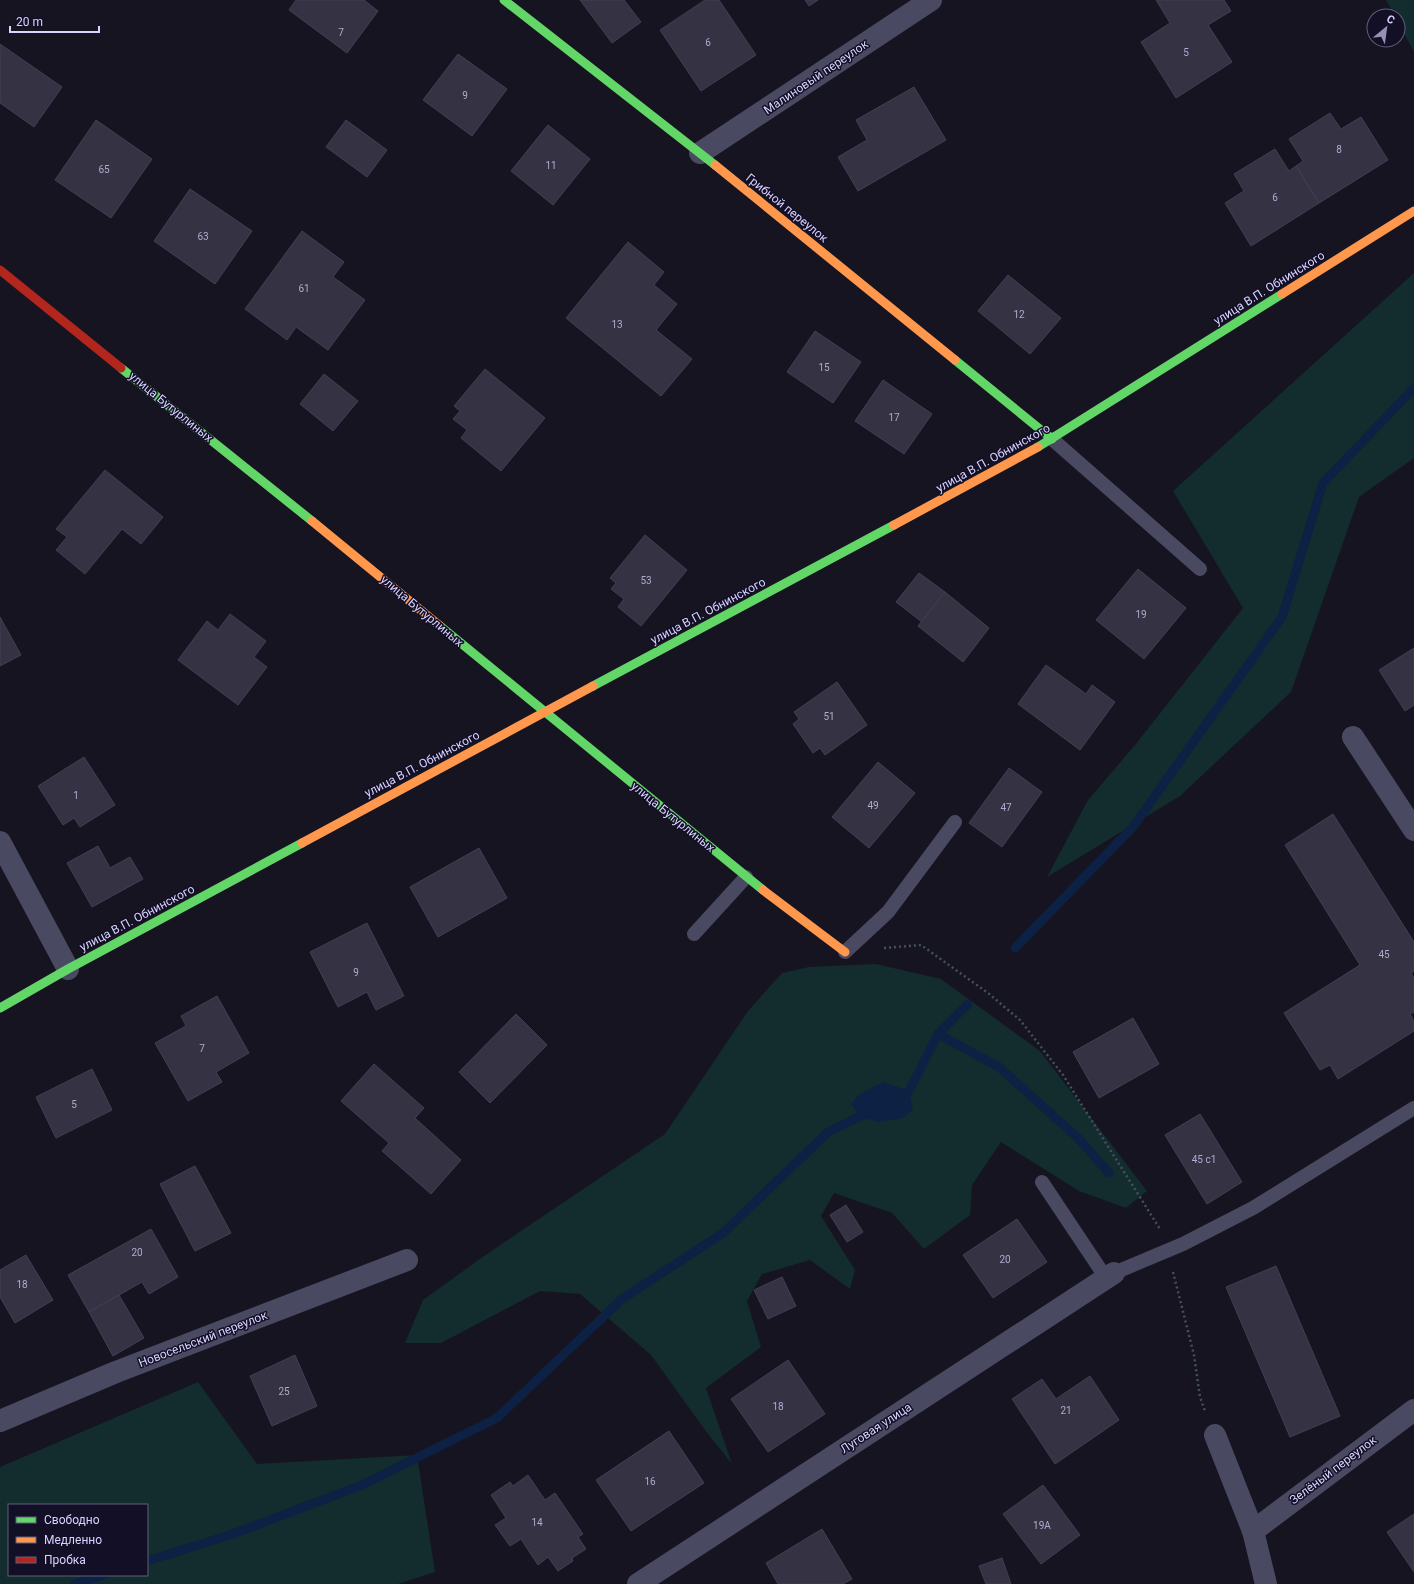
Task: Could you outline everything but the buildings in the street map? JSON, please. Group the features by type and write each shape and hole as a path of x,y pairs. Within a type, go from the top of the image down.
{"street":[{"name":"Грибной переулок","path":"504,0 700,153 1052,439"},
{"name":"Малиновый переулок","path":"700,153 931,0"},
{"name":"улица В.П. Обнинского","path":"0,1008 68,969 544,712 996,471 1052,439 1414,211"},
{"name":"улица Бутурлиных","path":"0,270 348,550 746,877 846,952"},
{"path":"1353,737 1414,830"},
{"path":"0,842 68,969"},
{"name":"Новосельский переулок","path":"0,1421 116,1372 407,1260"},
{"name":"Луговая улица","path":"638,1584 1110,1276"},
{"name":"Зелёный переулок","path":"1253,1531 1414,1410"},
{"path":"1214,1435 1253,1531 1266,1584"}],"lane":[{"path":"1052,439 1200,568"},
{"path":"846,952 888,912 955,822"},
{"path":"694,934 746,877"},
{"path":"1042,1182 1110,1276 1183,1244 1253,1208 1414,1108"}],"path":[{"path":"846,952 921,945 988,992 1020,1020 1063,1075 1163,1233 1194,1355 1200,1397 1214,1435"}],"green space":[{"path":"1386,0 1414,0 1414,52 1406,37 1406,8 1390,8"},
{"path":"1414,273 1414,458 1359,497 1291,692 1180,796 1047,877 1088,800 1135,745 1243,608 1173,491"},
{"path":"876,964 941,979 1040,1051 1147,1191 1126,1208 1079,1191 1001,1142 972,1185 970,1215 924,1249 892,1213 834,1193 821,1216 855,1270 850,1289 810,1260 762,1274 747,1301 761,1347 706,1388 732,1464 705,1430 651,1355 580,1294 540,1291 441,1343 405,1343 423,1300 484,1256 665,1134 748,1011 782,973 809,967"},
{"path":"198,1382 257,1464 417,1455 435,1572 398,1584 0,1584 0,1467"}],"water":[{"path":"883,1082 909,1091 913,1109 903,1118 877,1122 860,1116 851,1104 859,1095"}],"waterway":[{"path":"1015,948 1133,827 1282,617 1323,483 1414,388"},
{"path":"898,1096 909,1091 938,1034 968,1004"},
{"path":"938,1034 999,1067 1078,1138 1109,1173"},
{"path":"148,1561 230,1535 362,1485 497,1418 622,1299 723,1233 828,1132 871,1111"},
{"path":"75,1584 101,1576"}],"traffic: fast":[{"path":"504,0 715,165"},
{"path":"1038,447 1282,294"},
{"path":"955,360 1052,439"},
{"path":"121,368 312,521"},
{"path":"593,686 894,525"},
{"path":"440,626 763,890"},
{"path":"0,1008 68,969 302,843"}],"traffic: slow":[{"path":"715,165 955,360"},
{"path":"1282,294 1414,211"},
{"path":"894,525 1038,447"},
{"path":"312,521 440,626"},
{"path":"302,843 593,686"},
{"path":"763,890 845,952"}],"traffic: jam":[{"path":"0,270 121,368"}]}
